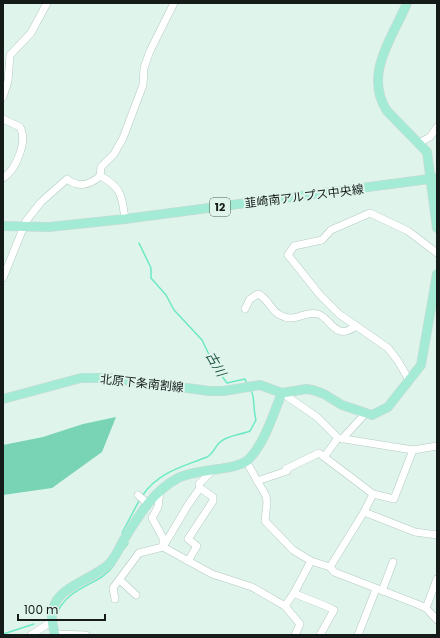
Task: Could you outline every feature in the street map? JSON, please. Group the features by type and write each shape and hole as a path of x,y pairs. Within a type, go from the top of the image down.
{"main road":[{"path":"407,3 380,62 378,85 383,104 387,111 427,152 434,179 437,228"},
{"name":"韮崎南アルプス中央線","path":"3,226 23,227 126,219 434,179"},
{"path":"55,635 51,622 54,605 58,599 110,563 146,502 178,479 193,472 236,466 246,461 260,444 282,393 306,389 313,390 324,394 342,405 372,415 388,407 421,365 437,274"},
{"name":"北原下条南割線","path":"3,399 81,378 110,378 210,391 246,388 260,385 282,393"}],"street":[{"path":"3,97 8,80 10,55 32,33 47,3"},
{"path":"3,278 23,227 41,202 66,179 75,184 88,184 100,176 101,167 114,154 123,138 143,85 144,68 150,51 174,3"},
{"path":"3,119 20,127 22,136 16,164 3,178"},
{"path":"418,143 437,130"},
{"path":"100,176 112,183 119,190 126,219"},
{"path":"409,380 398,361 388,348 339,314 288,258 288,255 294,246 322,240 331,230 370,213 408,231 437,253"},
{"path":"245,309 250,299 258,294 269,301 275,312 285,318 291,319 314,313 322,316 334,329 340,331 356,326"},
{"path":"282,393 317,417 340,439 413,450 437,446"},
{"path":"324,457 366,414"},
{"path":"258,481 287,470 319,453 373,494 394,499 413,450"},
{"path":"246,461 266,496 267,503 265,521 293,550 311,561 330,568 334,572 426,608 437,620"},
{"path":"116,599 113,588 139,554 163,547 200,488 199,484 215,469"},
{"path":"197,546 188,539 213,501 213,497 200,488"},
{"path":"160,492 158,507 152,518 163,538 163,547"},
{"path":"330,568 364,512 373,494"},
{"path":"138,495 146,502"},
{"path":"364,512 415,532 437,535"},
{"path":"188,561 197,546 204,541"},
{"path":"163,547 212,574 252,587 285,606 300,624 296,635"},
{"path":"285,606 294,593 311,561"},
{"path":"358,635 393,562"},
{"path":"426,608 437,579"},
{"path":"120,580 136,595"},
{"path":"294,593 313,602 319,602 334,610 320,635"},
{"path":"32,635 51,622"},
{"path":"55,635 86,635"}],"green space":[{"path":"116,417 102,452 52,488 3,495 3,445 43,437 83,424"}],"waterway":[{"name":"古川","path":"139,243 151,268 151,278 166,295 174,310 202,340 214,365 227,383 245,379 247,384"},
{"name":"古川","path":"142,496 155,481 171,471 207,457 222,440 250,431 256,420 251,390"},
{"name":"古川","path":"122,533 140,499"},
{"name":"古川","path":"123,550 128,543"},
{"name":"古川","path":"56,615 61,605 68,597 101,577 114,565"},
{"name":"古川","path":"3,634 34,624"}]}
